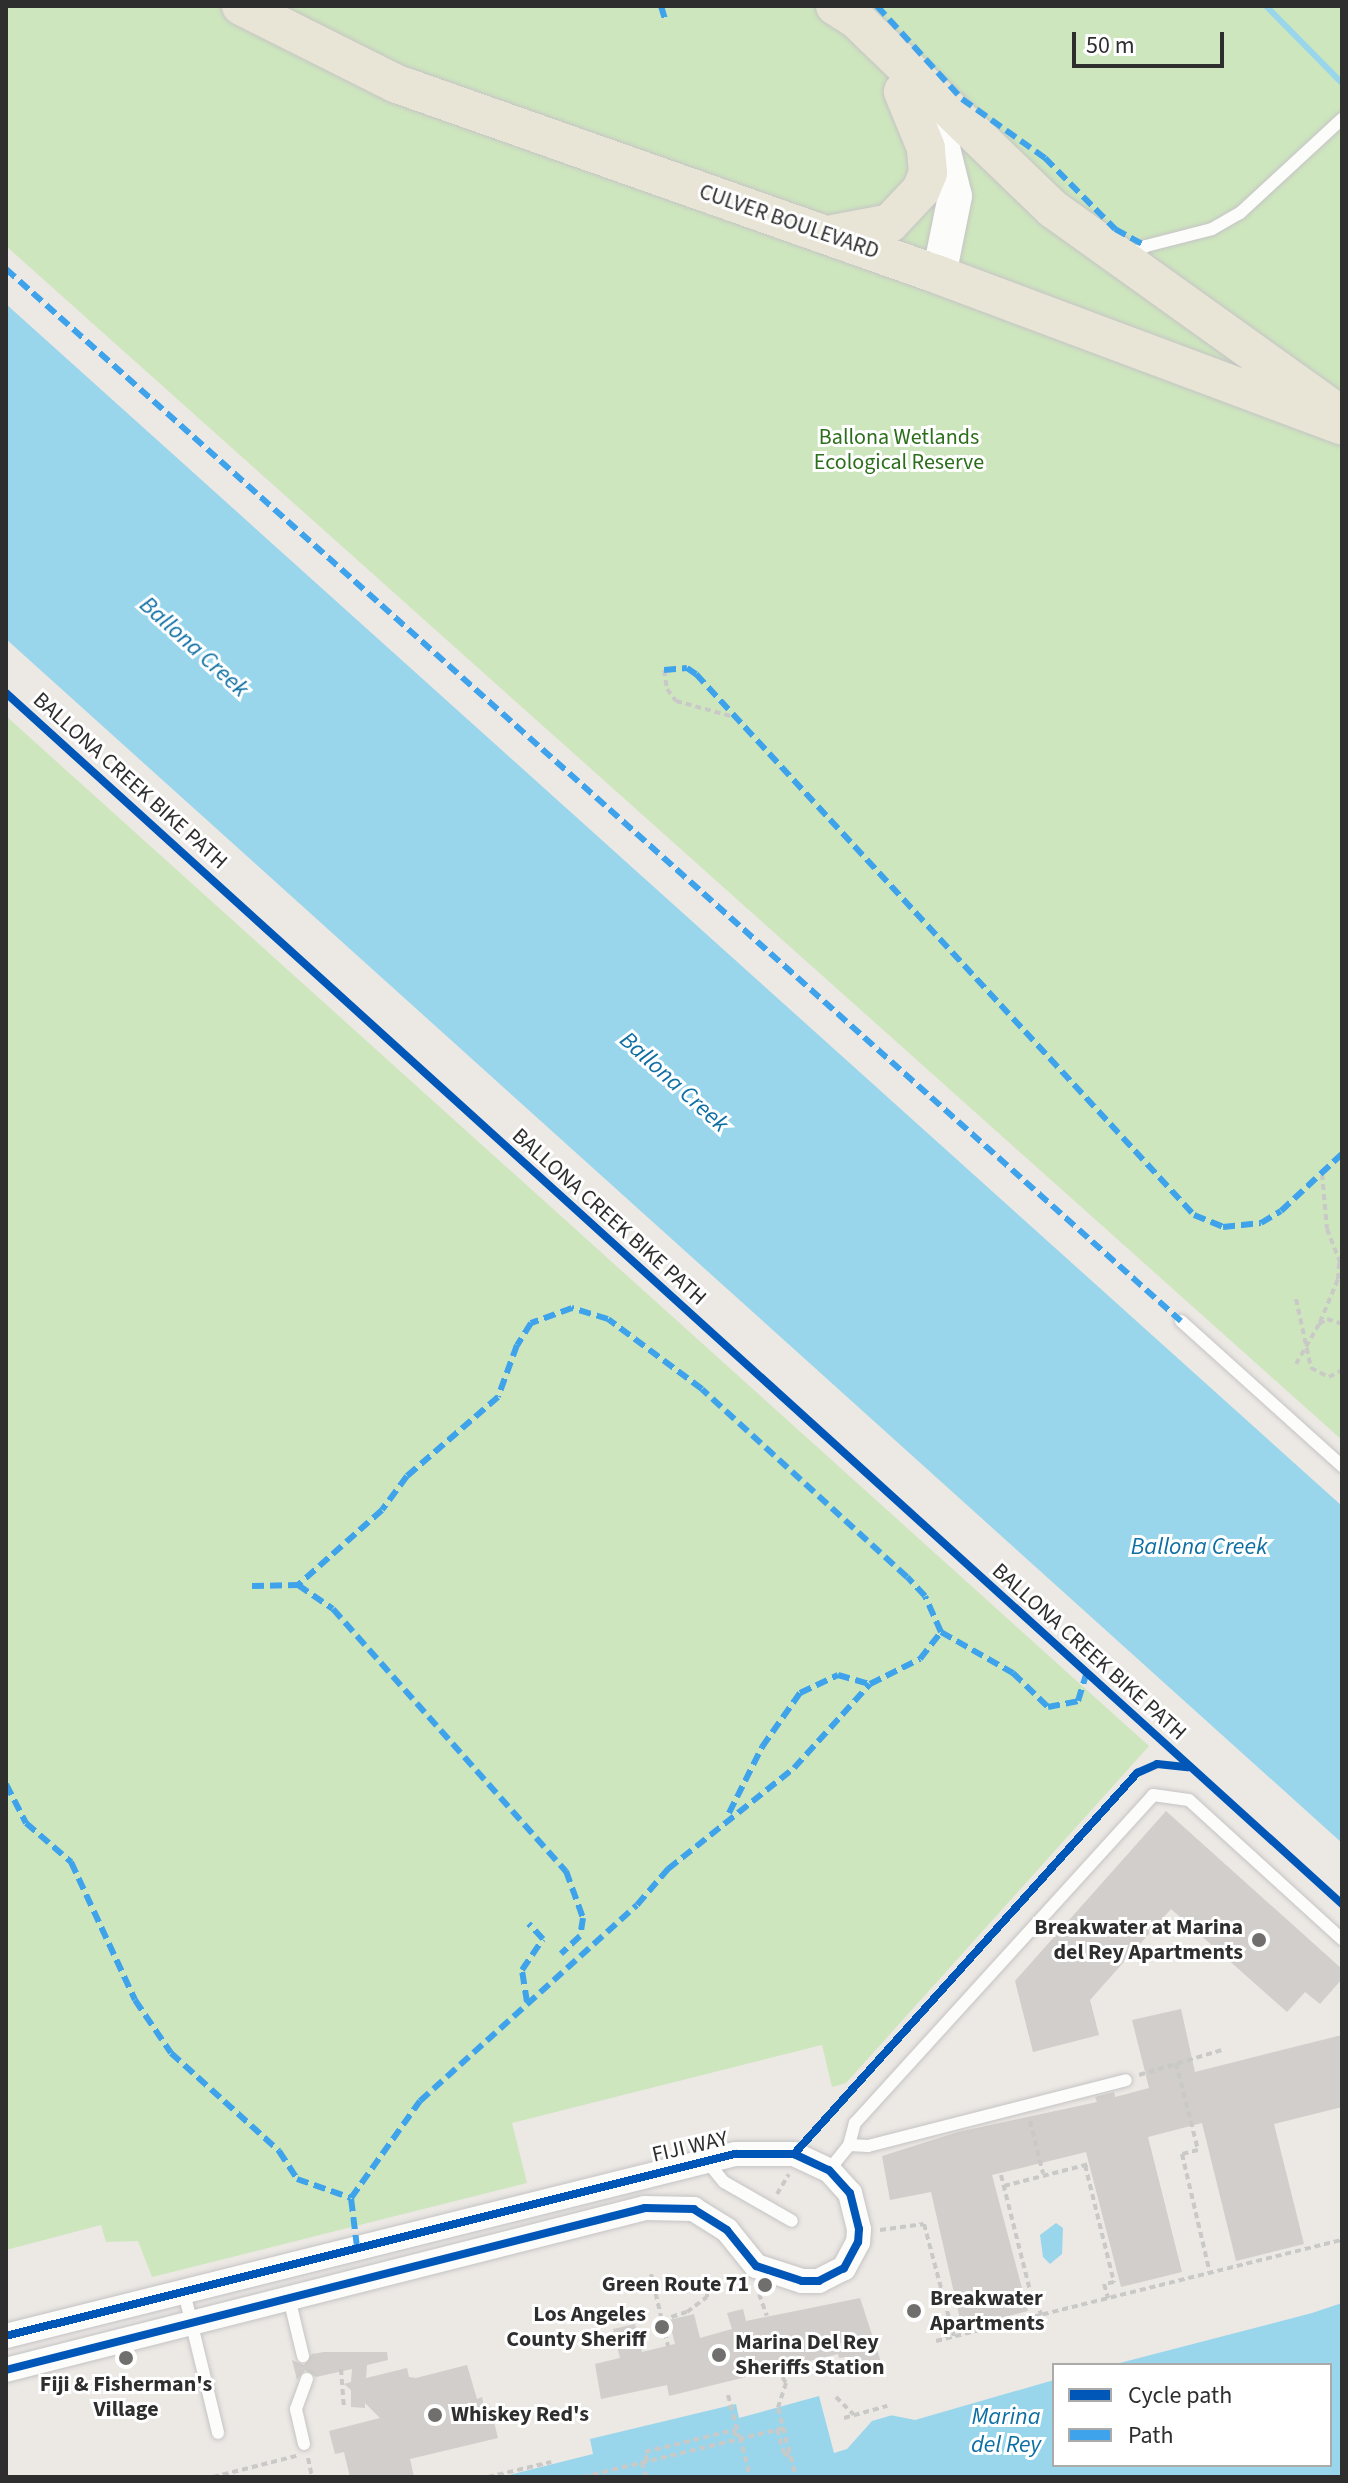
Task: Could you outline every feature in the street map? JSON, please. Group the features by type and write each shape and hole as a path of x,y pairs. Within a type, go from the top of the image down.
{"main road":[{"name":"CULVER BOULEVARD","path":"241,6 397,84 939,275 1342,426"},
{"path":"826,6 903,92 943,148 952,173 954,220 939,275"},
{"path":"835,6 857,20 1053,209 1342,416"},
{"path":"826,235 890,223 921,190 928,173 926,148 903,92"}],"street":[{"name":"FIJI WAY","path":"6,2336 706,2160 759,2152 794,2154 829,2170 850,2193 859,2229"},
{"path":"6,2370 670,2205 710,2217 769,2274 819,2281 844,2268 858,2242 859,2229"},
{"path":"357,2247 364,2279"}],"lane":[{"path":"1123,261 1146,246 1182,240 1240,213 1342,119"},
{"path":"1181,1321 1342,1466"},
{"path":"829,2170 849,2145 855,2123 1153,1795 1189,1800 1342,1939"},
{"path":"849,2145 868,2146 1126,2080"},
{"path":"706,2160 724,2182 792,2221"},
{"path":"184,2292 218,2433"},
{"path":"289,2298 303,2356"},
{"path":"305,2449 296,2409 307,2379"}],"path":[{"path":"664,670 667,689 676,701 734,717"},
{"path":"1322,1174 1327,1229 1342,1267"},
{"path":"1296,1364 1335,1289 1339,1260"},
{"path":"1296,1299 1304,1352 1320,1375 1342,1370"},
{"path":"1319,1324 1327,1319 1342,1324"},
{"path":"1126,2080 1222,2050"},
{"path":"1176,2063 1198,2150 1182,2154 1210,2273"},
{"path":"1026,2106 1043,2173"},
{"path":"1004,2186 1043,2173 1087,2165 1114,2282 1104,2284 1108,2298"},
{"path":"1001,2175 1033,2302 1037,2301 1041,2315"},
{"path":"859,2229 924,2224 954,2337"},
{"path":"936,2341 1342,2240"},
{"path":"651,2274 668,2346"},
{"path":"662,2320 687,2312 707,2297 707,2291"},
{"path":"759,2294 767,2316"},
{"path":"341,2369 344,2409"},
{"path":"777,2369 786,2383 778,2408 796,2477"},
{"path":"728,2395 750,2477"},
{"path":"836,2397 854,2415"},
{"path":"844,2418 887,2406"},
{"path":"585,2477 784,2428"},
{"path":"777,2429 784,2453 791,2457"},
{"path":"646,2477 644,2461 648,2452 734,2430 738,2438"},
{"path":"213,2477 305,2449"},
{"path":"488,2477 551,2462"},
{"path":"621,2467 623,2477"}],"green space":[{"name":"Ballona Wetlands Ecological Reserve","path":"6,6 1342,6 1342,1440 6,246"},
{"path":"6,716 1149,1746 846,2083 832,2087 822,2045 512,2123 527,2183 152,2277 138,2241 106,2242 101,2225 6,2250"}],"water":[{"name":"Ballona Creek","path":"6,304 1342,1506 1342,1843 6,639"},
{"path":"1056,2223 1063,2228 1062,2254 1050,2264 1043,2257 1040,2235"},
{"name":"Marina del Rey","path":"1342,2294 1342,2477 501,2477 593,2454 590,2439 736,2404 739,2418 819,2396 834,2453 847,2449 872,2421 1052,2369 1052,2467 1332,2467 1332,2363 1074,2363"}],"pier":[{"path":"1342,2290 1342,2303 1312,2313 1120,2363 1068,2363 1149,2338"},
{"path":"1052,2366 1052,2381 915,2420 890,2415"}],"building":[{"name":"Breakwater at Marina del Rey Apartments","path":"1166,1811 1342,1969 1342,1979 1320,2004 1305,1992 1287,2012 1171,1909 1090,2000 1099,2035 1033,2052 1015,1981"},
{"path":"1181,2009 1195,2072 1342,2035 1342,2107 1274,2124 1304,2244 1236,2261 1202,2123 1148,2137 1182,2272 1121,2287 1086,2152 992,2175 1028,2311 962,2328 931,2192 890,2200 882,2156 958,2132 1097,2102 1095,2097 1114,2092 1115,2097 1149,2088 1132,2020"},
{"name":"Marina Del Rey Sheriffs Station","path":"860,2298 881,2362 851,2370 847,2357 839,2358 838,2354 669,2396 667,2385 601,2399 595,2364 620,2358 613,2329 635,2324 642,2352 675,2344 669,2320 694,2314 700,2338 732,2329 727,2313 743,2309 746,2321"},
{"name":"Whiskey Red's","path":"387,2352 388,2360 367,2365 366,2378 407,2368 409,2377 416,2378 467,2365 477,2399 482,2397 484,2407 490,2406 498,2438 410,2459 414,2477 350,2477 344,2452 335,2454 329,2431 380,2418 365,2403 365,2408 351,2407 351,2390 344,2384 351,2382 352,2369 316,2377 305,2370 297,2380 292,2360 304,2365 312,2354"}],"waterway":[{"path":"1266,6 1342,83"}],"marked path":[{"path":"661,6 666,22"},
{"path":"877,6 962,99 1045,158 1115,229 1146,246"},
{"path":"6,269 1181,1321"},
{"path":"664,670 687,668 696,674 1194,1215 1223,1227 1261,1223 1281,1211 1342,1154"},
{"path":"357,2247 351,2198 420,2101 637,1905 668,1869 794,1768 870,1684 920,1659 941,1632 925,1596 907,1577 702,1389 608,1319 572,1308 531,1323 517,1345 498,1397 407,1476 382,1510 298,1585 333,1609 566,1871 583,1918 580,1936 561,1954"},
{"path":"252,1586 298,1585"},
{"path":"941,1632 1013,1673 1048,1707 1078,1701 1086,1674"},
{"path":"729,1813 762,1747 800,1693 838,1675 870,1684"},
{"path":"6,1784 26,1823 71,1862 135,2000 171,2053 279,2151 297,2179 351,2198"},
{"path":"527,2002 522,1970 543,1939 529,1924"}],"cycle path":[{"name":"BALLONA CREEK BIKE PATH","path":"6,693 1342,1904"},
{"path":"794,2154 1137,1773 1157,1764 1188,1767"},
{"path":"6,2336 735,2154 794,2154 829,2170 850,2193 859,2229 858,2242 844,2268 819,2281 802,2281 756,2266 727,2230 694,2209 645,2208 6,2370"}],"place":[{"name":"Breakwater at Marina del Rey Apartments","path":"1259,1940"},
{"name":"Green Route 71","path":"765,2285"},
{"name":"Breakwater Apartments","path":"914,2311"},
{"name":"Los Angeles County Sheriff","path":"662,2327"},
{"name":"Marina Del Rey Sheriffs Station","path":"719,2355"},
{"name":"Fiji & Fisherman's Village","path":"126,2358"},
{"name":"Whiskey Red's","path":"435,2415"}]}
